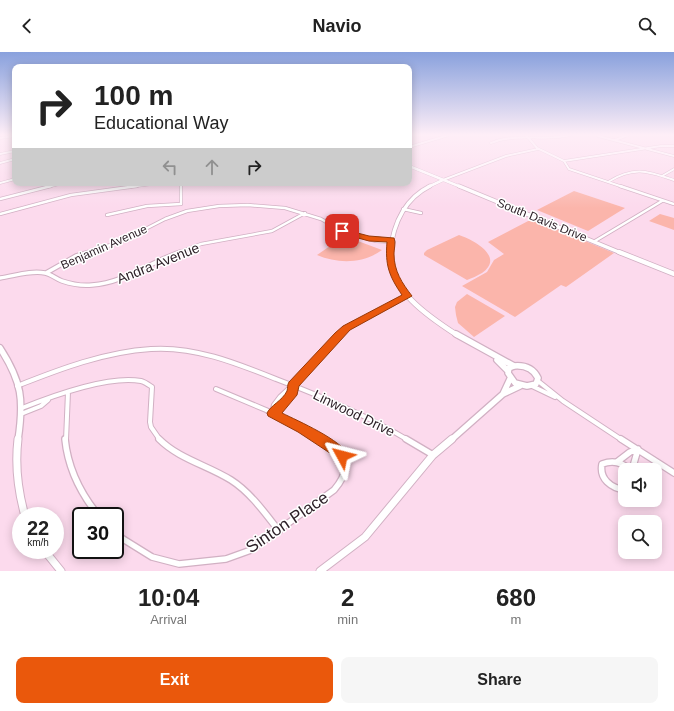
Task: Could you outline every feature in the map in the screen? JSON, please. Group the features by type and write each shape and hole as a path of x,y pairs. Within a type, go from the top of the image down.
{"street":[{"path":"498,159 443,180 417,194 402,209 391,241 390,260 392,271 398,283 407,296 427,314 496,359 514,366 523,366 531,369 537,375 538,381 563,401 674,473"},
{"path":"560,159 564,161 569,169 674,204"},
{"path":"564,161 572,159"},
{"path":"0,163 12,160"},
{"name":"South Davis Drive","path":"412,167 674,274"},
{"path":"662,176 674,169"},
{"path":"608,182 626,173 643,172 674,180"},
{"path":"0,183 12,180"},
{"path":"0,199 52,186"},
{"path":"0,214 71,195 136,186"},
{"path":"181,186 181,204 187,211"},
{"path":"595,241 662,201"},
{"path":"107,215 147,206 181,204"},
{"name":"Benjamin Avenue","path":"46,273 76,256 122,241 165,219 187,211 219,206 248,205 285,208 321,219 342,231 369,238 391,241"},
{"path":"402,209 421,213"},
{"name":"Andra Avenue","path":"0,278 29,272 46,273 62,281 80,285 93,285 117,281 167,256 201,244 272,230 289,223 305,213"},
{"name":"Andra Avenue","path":"0,281 9,276"},
{"path":"272,413 279,409 293,392 293,385 346,328 407,296"},
{"path":"0,348 8,360 17,386 22,411 17,454 18,479 23,507"},
{"name":"Linwood Drive","path":"17,386 79,363 106,356 152,349 207,354 230,361 293,385 353,410 433,455"},
{"path":"496,359 508,371 510,379 503,394"},
{"path":"508,371 514,366"},
{"path":"22,411 41,406 49,399 87,387 134,379 144,381 152,388 153,394 149,412 151,427 160,439 172,449 193,462 230,480 261,508 279,531"},
{"path":"510,379 520,386"},
{"path":"532,386 538,381"},
{"path":"320,571 365,537 433,455 503,394 520,386 532,386 563,401"},
{"name":"Sinton Place","path":"124,541 152,557 179,564 226,559 251,550 334,490 342,481 346,472 346,463 335,448 302,428 272,413 216,389"},
{"path":"68,392 66,445 70,466 78,485 91,507"},
{"path":"618,488 607,482 602,476 600,469 602,464 608,461 617,462 630,452 638,449"},
{"path":"634,463 638,457 638,449"},
{"path":"51,559 61,571"}],"shaded area":[{"path":"574,191 625,208 588,231 537,210"},
{"path":"660,214 674,218 674,230 649,221"},
{"path":"532,219 614,253 566,287 561,285 515,317 462,286 487,272 494,260 504,254 488,242"},
{"path":"459,235 479,245 489,255 490,261 488,267 482,273 467,280 424,255 427,250"},
{"path":"343,237 347,237 382,250 367,258 350,261 333,260 317,255"},
{"path":"467,294 505,316 474,337 458,323 456,315 455,307 457,302"}],"route":[{"path":"342,231 369,238 391,240 390,264 392,271 407,296 346,328 293,385 293,392 279,409 272,413 302,428 335,448 342,456"}]}
